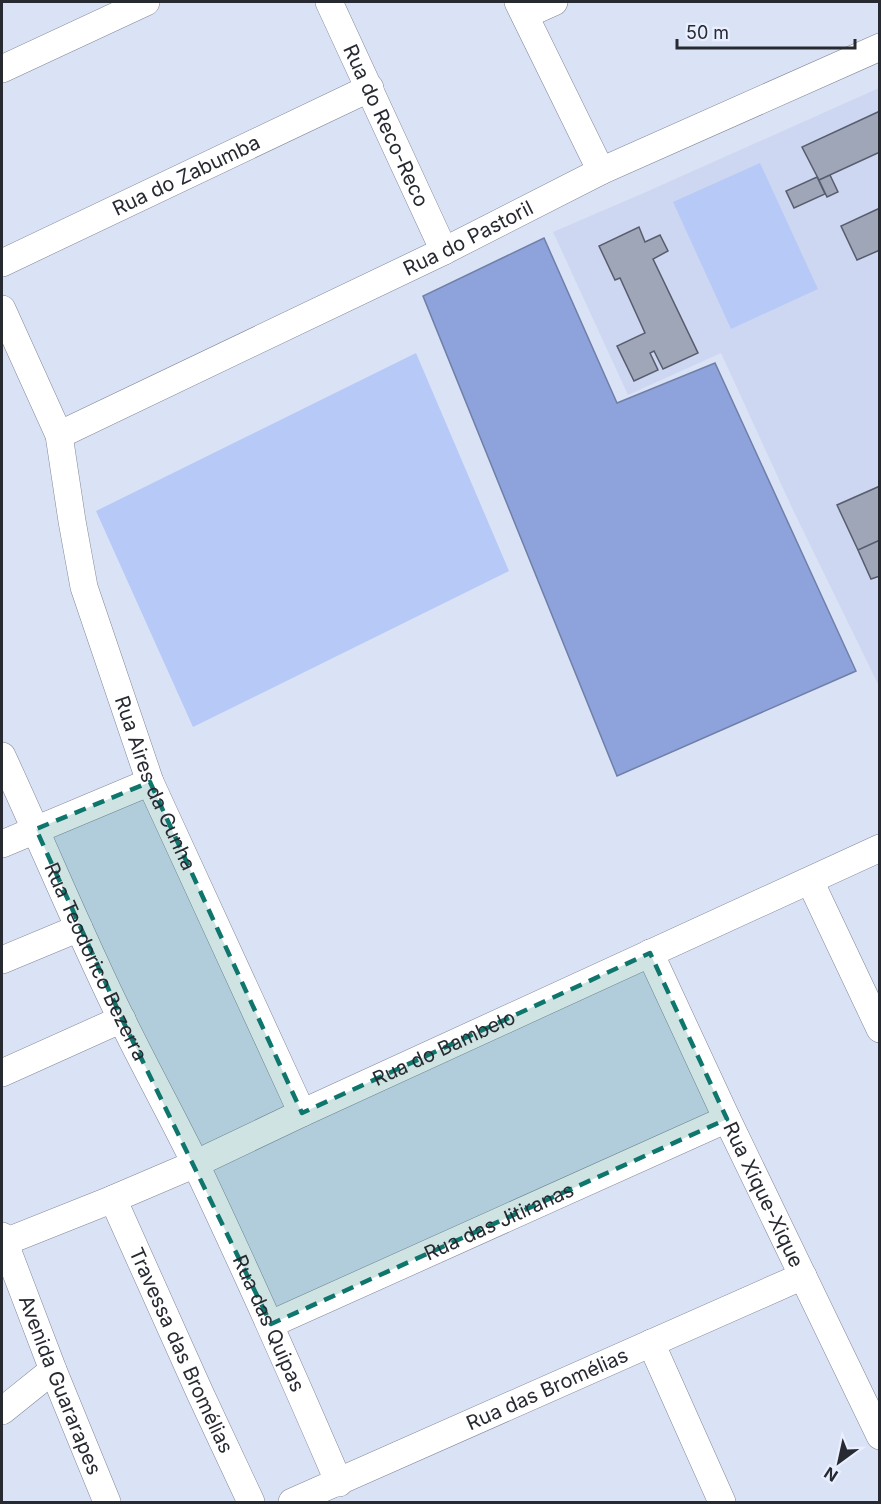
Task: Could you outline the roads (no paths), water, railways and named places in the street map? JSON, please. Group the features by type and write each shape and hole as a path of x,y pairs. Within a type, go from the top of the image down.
{"street":[{"path":"2,69 146,2"},
{"name":"Rua do Reco-Reco","path":"329,2 444,250"},
{"path":"554,2 521,8 601,171"},
{"name":"Rua do Pastoril","path":"59,435 444,250 601,171 879,47"},
{"name":"Rua do Zabumba","path":"2,263 370,88"},
{"name":"Rua Aires da Cunha","path":"2,309 59,435 84,587 150,782 302,1113"},
{"name":"Rua Teodorico Bezerra","path":"2,756 122,1019 195,1164"},
{"path":"2,844 150,782"},
{"name":"Rua do Bambelo","path":"3,1239 113,1199 195,1164 879,848"},
{"path":"810,881 879,1029"},
{"path":"2,960 79,928"},
{"name":"Rua Xique-Xique","path":"650,953 879,1436"},
{"path":"2,1072 122,1019"},
{"name":"Rua das Jitiranas","path":"271,1324 728,1119"},
{"name":"Rua das Quipas","path":"195,1164 271,1324 339,1483"},
{"name":"Travessa das Bromélias","path":"113,1199 251,1503"},
{"name":"Avenida Guararapes","path":"3,1239 102,1500"},
{"name":"Rua das Bromélias","path":"292,1503 803,1276"},
{"path":"651,1343 717,1501"},
{"path":"2,1411 53,1370"}]}
